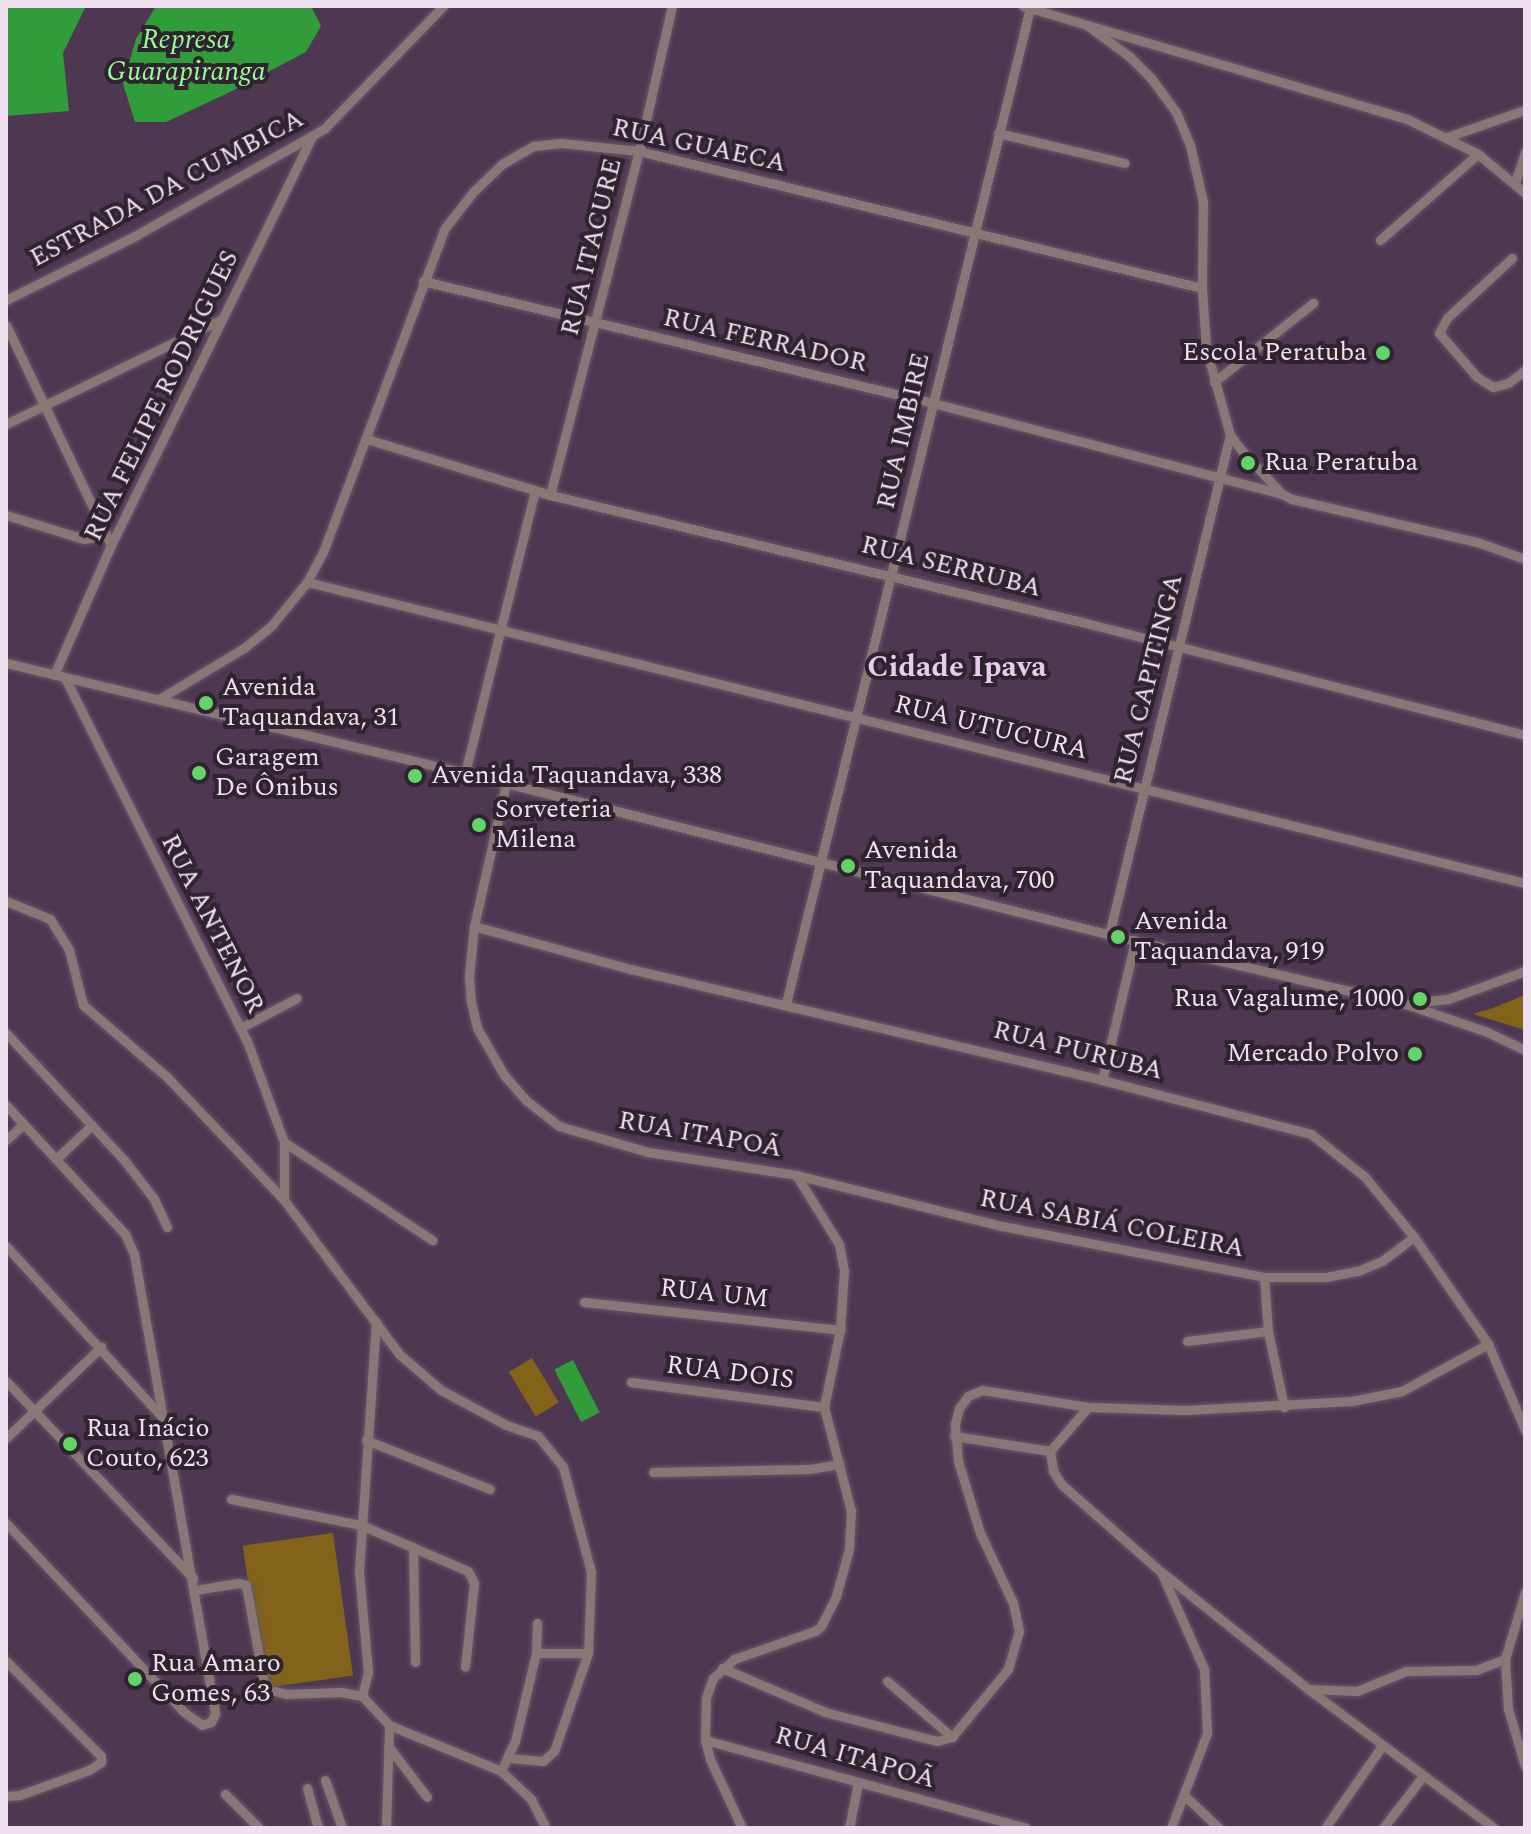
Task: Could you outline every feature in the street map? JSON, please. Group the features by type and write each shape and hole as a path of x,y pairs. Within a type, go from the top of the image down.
{"street":[{"name":"ESTRADA DA CUMBICA","path":"6,300 133,237 312,137 379,76 443,6"},
{"name":"RUA ITACURE","path":"550,495 639,151 672,7"},
{"path":"1027,7 1291,82 1407,119 1478,154 1525,193"},
{"name":"RUA IMBIRE","path":"786,1003 894,576 1027,7"},
{"path":"1088,26 1113,43 1151,78 1183,124 1198,171 1203,202 1202,288 1206,348 1214,382 1230,435 1282,494"},
{"path":"1447,137 1525,110"},
{"path":"998,133 1125,163"},
{"name":"RUA FELIPE RODRIGUES","path":"54,675 111,545 312,137"},
{"name":"RUA GUAECA","path":"159,699 244,648 272,625 307,582 323,552 445,228 473,192 502,164 533,146 561,143 639,151 1202,288"},
{"path":"1515,183 1525,152"},
{"path":"1380,240 1478,154"},
{"path":"1512,258 1447,318 1439,333 1477,377 1493,387 1508,383 1525,370"},
{"name":"RUA FERRADOR","path":"423,281 933,403 1282,494 1323,508 1477,542 1525,559"},
{"path":"1214,382 1313,303"},
{"path":"6,424 222,319"},
{"path":"6,325 104,536 111,545"},
{"name":"RUA CAPITINGA","path":"1109,935 1230,435"},
{"name":"RUA SERRUBA","path":"367,439 550,495 894,576 1525,735"},
{"path":"465,773 535,491"},
{"path":"6,515 84,539 104,536"},
{"name":"RUA UTUCURA","path":"307,582 1525,883"},
{"path":"6,663 465,773 1109,935 1406,1004 1499,1036 1525,1050"},
{"name":"RUA ANTENOR","path":"65,678 240,1028 284,1142 284,1200"},
{"name":"RUA ITAPOÃ","path":"506,784 474,926 469,976 477,1028 504,1075 527,1101 559,1126 648,1152 796,1175 839,1244 844,1270 840,1330 824,1407 851,1511 849,1549 836,1596 821,1626 815,1631 734,1659 722,1668"},
{"path":"6,901 50,919 69,950 83,1005 167,1077 284,1200 399,1354 441,1390 506,1425 538,1436 555,1453 563,1467 591,1572 588,1653 554,1751 543,1761 507,1758"},
{"name":"RUA PURUBA","path":"474,926 630,969 786,1003 1311,1134 1365,1177 1414,1237 1488,1344 1525,1430"},
{"path":"1102,1080 1135,941"},
{"path":"1406,1004 1448,999 1525,971"},
{"path":"240,1028 297,998"},
{"path":"6,1033 92,1125 154,1199 167,1227"},
{"path":"6,1105 57,1158 131,1244 166,1421 215,1714 207,1726 184,1712 6,1523"},
{"path":"6,1140 24,1124"},
{"path":"57,1158 92,1125"},
{"path":"284,1142 432,1240"},
{"name":"RUA SABIÁ COLEIRA","path":"796,1175 1002,1226 1264,1277 1326,1277 1358,1271 1382,1261 1414,1237"},
{"path":"6,1246 166,1421"},
{"path":"1264,1277 1268,1331 1284,1407"},
{"name":"RUA UM","path":"584,1302 840,1330"},
{"path":"362,1696 368,1672 359,1589 361,1525 376,1322"},
{"path":"1187,1341 1268,1331"},
{"path":"742,1828 710,1759 705,1740 706,1698 713,1678 722,1668 825,1712 937,1741 952,1737 1008,1669 1019,1631 1013,1603 968,1500 954,1436 959,1408 968,1396 982,1390 1088,1407 1185,1410 1352,1401 1402,1391 1488,1344"},
{"path":"6,1438 101,1347"},
{"path":"6,1381 193,1578"},
{"name":"RUA DOIS","path":"631,1382 824,1407"},
{"path":"1088,1407 1050,1451 1053,1471 1061,1484 1161,1572 1308,1689 1494,1828"},
{"path":"954,1436 1050,1451"},
{"path":"366,1440 490,1489"},
{"path":"653,1472 809,1469 840,1464"},
{"path":"231,1499 361,1525 468,1571 473,1577 465,1667"},
{"path":"413,1547 415,1662"},
{"path":"1161,1572 1204,1669 1208,1699 1207,1733 1171,1828"},
{"path":"195,1590 246,1585 264,1684 271,1690 286,1694 341,1692 362,1696 389,1725 501,1771 531,1799 546,1828"},
{"path":"1525,1592 1505,1659 1508,1709 1525,1766"},
{"path":"501,1771 515,1741 536,1653 537,1623"},
{"path":"536,1653 588,1653"},
{"path":"1308,1689 1357,1691 1406,1671 1476,1670 1505,1659"},
{"path":"6,1661 101,1756 98,1767 8,1797"},
{"path":"887,1681 952,1737"},
{"path":"386,1828 389,1725"},
{"name":"RUA ITAPOÃ","path":"705,1740 1026,1828"},
{"path":"388,1746 427,1797"},
{"path":"1325,1828 1382,1746"},
{"path":"1383,1828 1423,1776"},
{"path":"325,1780 342,1828"},
{"path":"849,1828 858,1783"},
{"path":"307,1788 318,1828"},
{"path":"225,1794 253,1826"},
{"path":"1185,1796 1219,1828"}],"shaded area":[{"path":"1525,995 1525,1030 1473,1014 1493,1008"},
{"path":"532,1358 559,1403 536,1416 509,1372"},
{"path":"333,1533 353,1676 263,1688 243,1546"}],"water":[{"name":"Represa Guarapiranga","path":"6,6 86,6 63,53 69,111 6,116"},
{"name":"Represa Guarapiranga","path":"156,6 311,6 321,26 306,52 230,92 166,122 135,122 123,84 136,39"},
{"path":"573,1360 600,1413 581,1422 554,1370"}],"place":[{"name":"Escola Peratuba","path":"1383,353"},
{"name":"Rua Peratuba","path":"1248,463"},
{"name":"Avenida Taquandava, 31","path":"206,703"},
{"name":"Garagem De Ônibus","path":"199,773"},
{"name":"Avenida Taquandava, 338","path":"415,776"},
{"name":"Sorveteria Milena","path":"479,825"},
{"name":"Avenida Taquandava, 700","path":"848,866"},
{"name":"Avenida Taquandava, 919","path":"1118,937"},
{"name":"Rua Vagalume, 1000","path":"1420,999"},
{"name":"Mercado Polvo","path":"1415,1054"},
{"name":"Rua Inácio Couto, 623","path":"70,1444"},
{"name":"Rua Amaro Gomes, 63","path":"135,1679"}],"district":[{"name":"Cidade Ipava","path":"957,667"}]}
